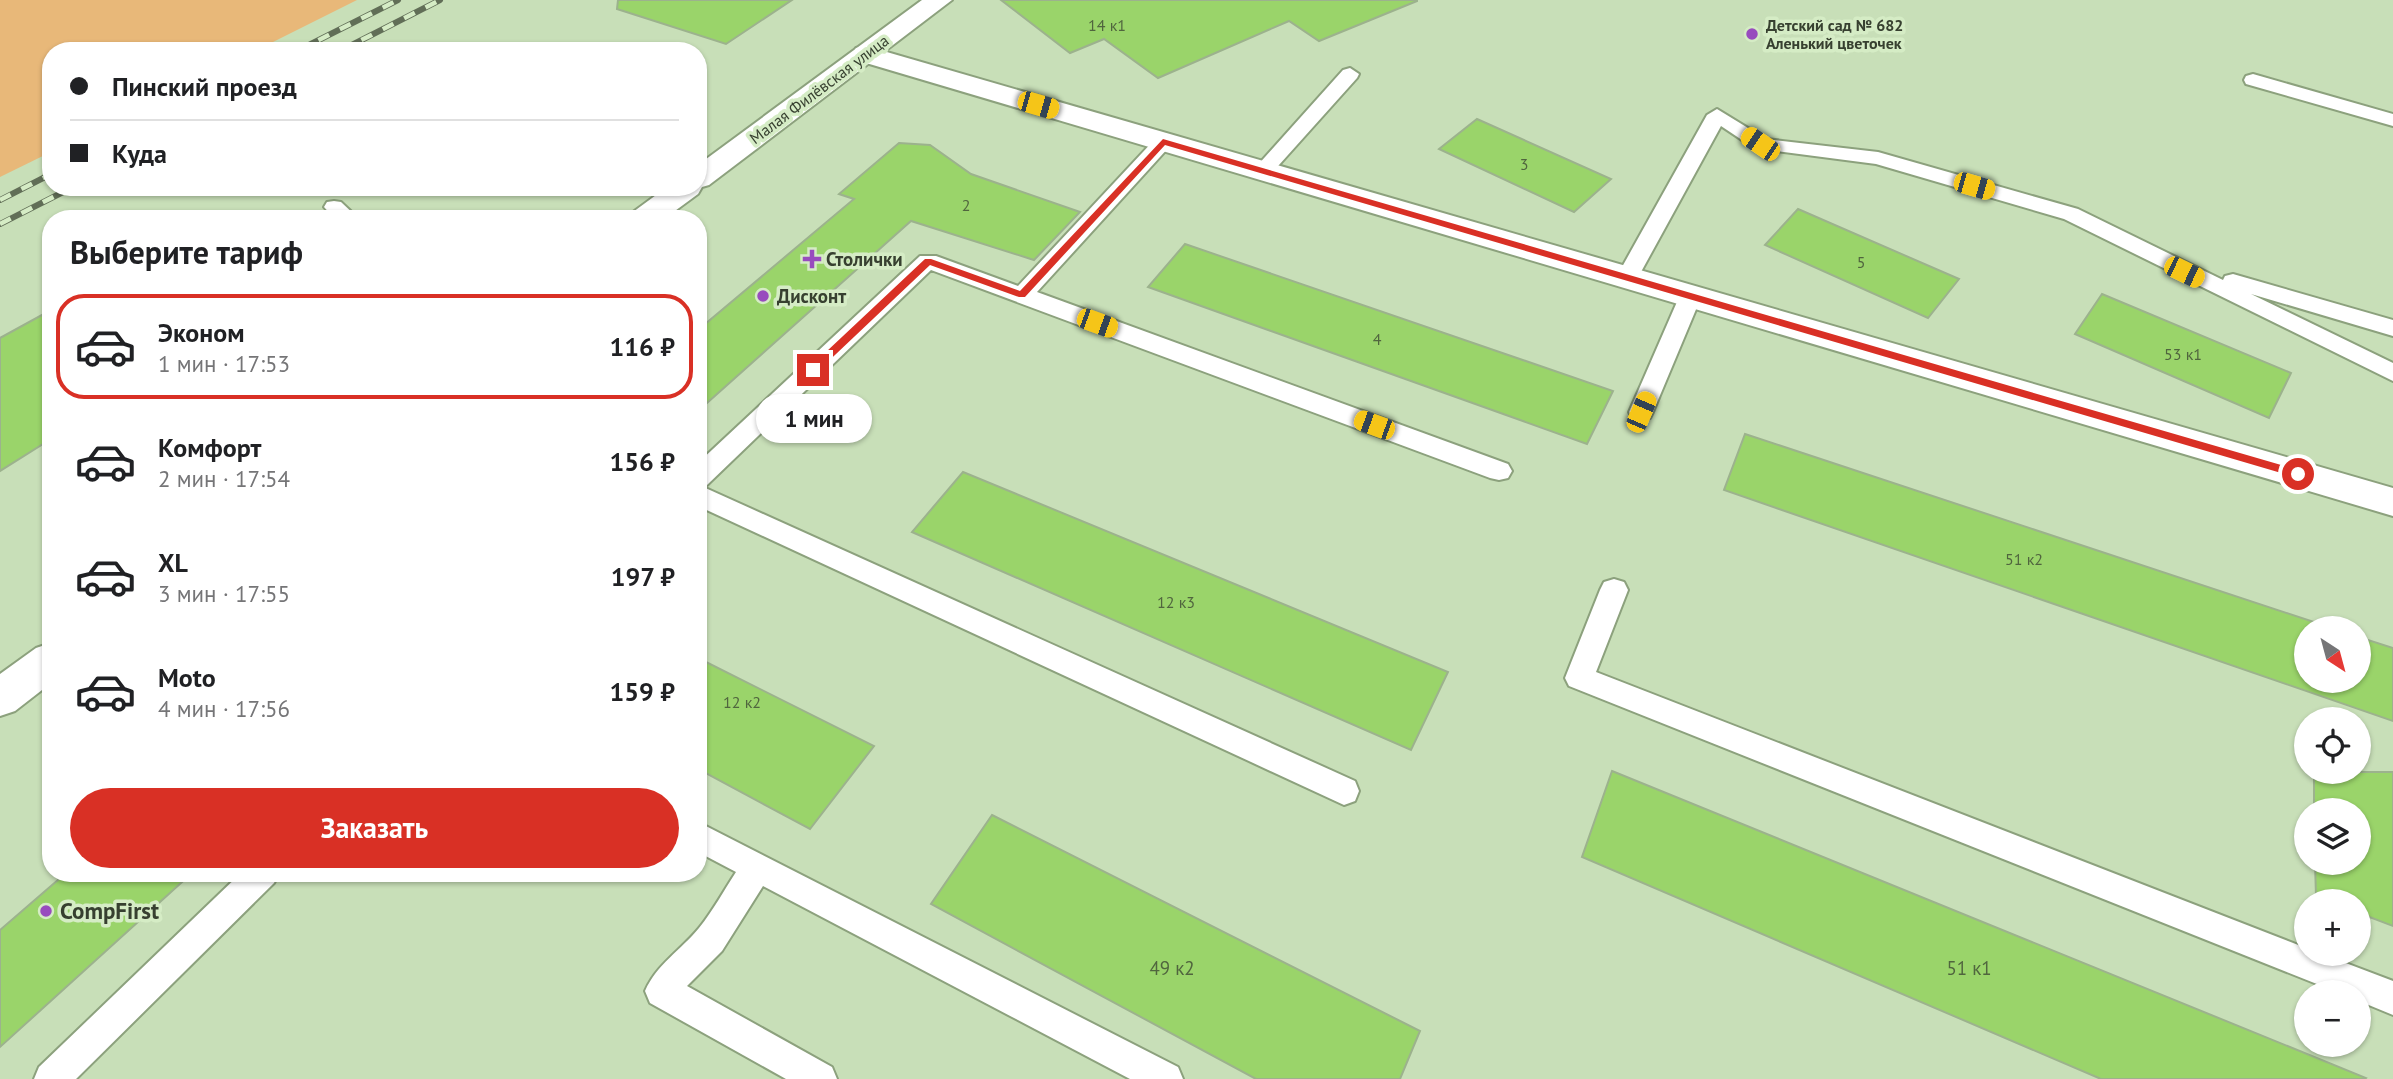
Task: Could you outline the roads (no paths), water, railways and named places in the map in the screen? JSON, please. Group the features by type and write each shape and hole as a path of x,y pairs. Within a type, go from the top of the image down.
{"street":[{"name":"Малая Филёвская улица","path":"707,171 940,0"},
{"path":"866,54 2393,502"},
{"path":"656,210 675,196"},
{"path":"0,698 42,667"}],"lane":[{"path":"1263,171 1350,74"},
{"path":"2253,80 2393,120"},
{"path":"1628,276 1717,115 1760,144 1878,158 2071,214 2393,373"},
{"path":"1022,295 1163,142"},
{"path":"2161,260 2393,328"},
{"path":"707,470 928,261 1499,471"},
{"path":"1641,412 1691,295"},
{"path":"707,499 1344,791"},
{"path":"1614,590 1579,678 2393,998"},
{"path":"707,841 1166,1079"},
{"path":"757,868 710,940 683,965 662,991 821,1079"},
{"path":"51,1079 254,882"}],"railway":[{"path":"315,42 398,0"},
{"path":"358,42 440,0"},
{"path":"0,200 42,179"},
{"path":"0,224 55,196"}],"place":[{"name":"Детский сад № 682 Аленький цветочек","path":"1752,34"},
{"name":"Столички","path":"812,259"},
{"name":"Дисконт","path":"763,296"},
{"name":"CompFirst","path":"46,911"}]}
